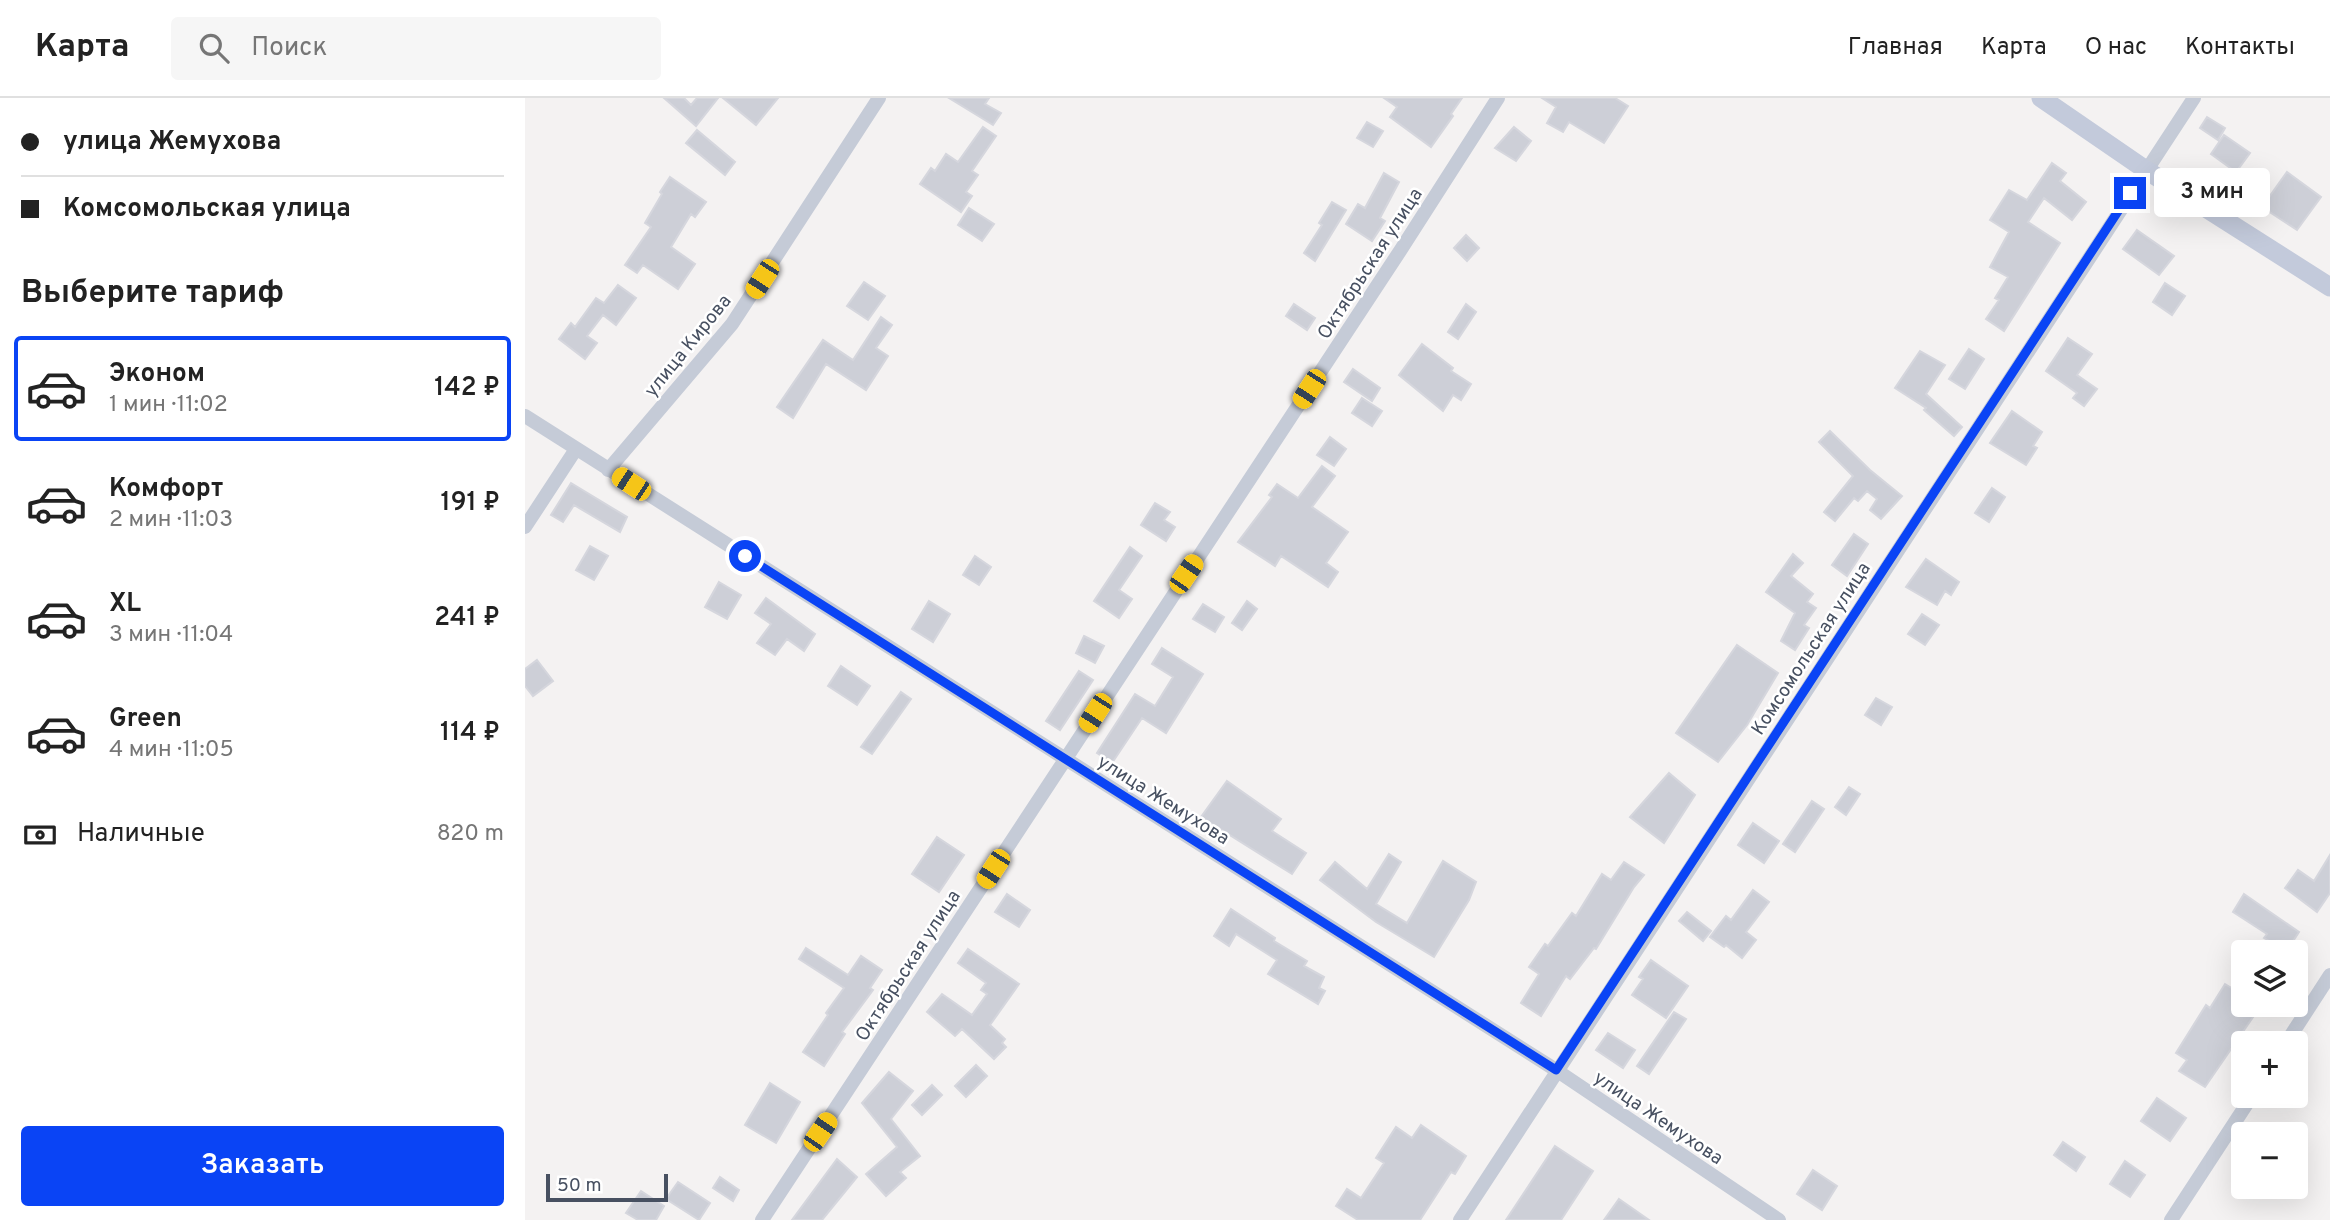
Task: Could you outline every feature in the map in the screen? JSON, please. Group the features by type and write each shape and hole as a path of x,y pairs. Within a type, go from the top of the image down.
{"street":[{"name":"улица Кирова","path":"608,470 732,324 879,98"},
{"name":"Октябрьская улица","path":"762,1220 1498,98"},
{"path":"2041,98 2145,170 2330,287"},
{"name":"Комсомольская улица","path":"1460,1220 2145,170 2195,98"},
{"name":"улица Жемухова","path":"525,416 1556,1070 1779,1220"},
{"path":"525,527 576,449"},
{"path":"2294,1031 2330,975"},
{"path":"2171,1220 2244,1108"}],"building":[{"path":"664,98 684,98 691,105 697,98 718,98 696,126"},
{"path":"723,98 778,98 756,125"},
{"path":"949,98 989,98 985,104 1001,113 993,125"},
{"path":"1384,98 1462,98 1431,147 1390,117 1397,107"},
{"path":"1542,98 1615,98 1628,106 1604,143 1569,122 1563,132 1547,123 1556,107"},
{"path":"2207,117 2225,128 2218,140 2200,128"},
{"path":"1367,122 1383,131 1373,147 1357,138"},
{"path":"983,127 996,136 972,171 978,175 966,192 972,196 961,212 920,184 931,168 935,171 946,154 958,162"},
{"path":"1514,127 1531,141 1516,161 1495,148"},
{"path":"697,130 735,162 725,175 686,143"},
{"path":"2224,135 2250,153 2236,172 2211,154"},
{"path":"2052,163 2066,173 2060,181 2086,202 2072,220 2044,198 2028,222 2060,243 2004,331 1986,319 1999,300 1995,298 2008,277 1990,267 2009,232 1990,220 2009,190 2027,200"},
{"path":"2287,172 2321,197 2297,230 2262,207"},
{"path":"1384,173 1399,182 1380,218 1385,221 1372,241 1346,224 1358,204 1365,208"},
{"path":"670,177 706,202 695,217 691,214 671,247 695,264 678,289 643,265 637,273 625,265 651,227 645,223"},
{"path":"1332,202 1346,210 1315,261 1304,253 1322,225 1319,223"},
{"path":"969,208 994,224 982,241 958,225"},
{"path":"2137,230 2174,256 2159,275 2123,249"},
{"path":"1466,235 1479,248 1467,261 1454,248"},
{"path":"864,282 885,296 868,320 847,306"},
{"path":"2165,283 2185,296 2172,315 2153,302"},
{"path":"618,285 636,298 616,325 603,315 587,336 597,343 585,359 559,339 571,323 575,327 596,298 604,303"},
{"path":"1294,304 1315,318 1307,330 1286,316"},
{"path":"1466,304 1476,312 1458,339 1448,332"},
{"path":"881,317 892,325 876,348 888,356 866,390 826,364 793,418 777,407 823,340 853,360"},
{"path":"2068,338 2092,354 2077,375 2097,389 2084,406 2073,398 2077,393 2046,371"},
{"path":"1422,344 1453,368 1451,371 1471,384 1461,400 1453,395 1443,411 1399,375"},
{"path":"1969,349 1984,359 1965,389 1949,379"},
{"path":"1920,351 1945,365 1926,394 1962,427 1954,436 1924,410 1926,408 1895,388"},
{"path":"1353,369 1380,388 1372,401 1344,382"},
{"path":"1362,398 1382,411 1372,426 1352,413"},
{"path":"2012,411 2042,432 2033,446 2037,448 2026,465 1990,443"},
{"path":"1830,431 1870,470 1902,496 1881,519 1870,510 1877,499 1867,491 1858,501 1854,498 1835,521 1824,512 1853,476 1819,442"},
{"path":"1330,437 1346,449 1334,466 1317,455"},
{"path":"1322,466 1335,476 1312,507 1348,532 1326,563 1338,572 1328,587 1281,556 1275,566 1238,542 1272,497 1269,495 1277,484 1298,498"},
{"path":"571,483 627,517 620,532 574,505 563,522 551,515"},
{"path":"1992,488 2005,497 1989,522 1975,513"},
{"path":"1155,503 1170,512 1164,520 1175,527 1166,541 1141,525"},
{"path":"1854,534 1868,544 1847,576 1832,565"},
{"path":"590,546 608,556 594,580 576,570"},
{"path":"1130,547 1142,556 1119,590 1132,599 1119,618 1094,601"},
{"path":"1793,554 1803,563 1791,576 1813,594 1807,602 1816,608 1804,625 1809,628 1795,650 1781,641 1795,613 1766,592"},
{"path":"975,556 991,567 979,585 963,575"},
{"path":"1926,559 1959,582 1951,595 1945,591 1937,605 1906,587"},
{"path":"719,582 741,595 727,619 705,607"},
{"path":"766,598 815,634 804,651 787,639 775,655 757,643 771,624 755,613"},
{"path":"929,601 950,614 933,642 912,629"},
{"path":"1247,601 1257,609 1242,630 1232,623"},
{"path":"1203,604 1224,617 1215,632 1193,619"},
{"path":"1922,614 1939,625 1925,645 1908,634"},
{"path":"1084,636 1104,646 1095,663 1076,653"},
{"path":"1737,645 1778,673 1747,725 1718,762 1676,733"},
{"path":"1162,648 1203,674 1166,733 1142,718 1112,763 1097,753 1135,694 1155,706 1173,677 1152,664"},
{"path":"537,660 553,681 533,696 525,686 525,669"},
{"path":"841,666 870,686 857,705 828,686"},
{"path":"1079,671 1093,680 1060,730 1046,721"},
{"path":"901,692 911,699 872,754 861,747"},
{"path":"1876,698 1892,707 1881,725 1865,715"},
{"path":"1669,773 1695,795 1664,843 1630,817"},
{"path":"1227,781 1281,819 1272,831 1306,853 1292,874 1201,817"},
{"path":"1849,787 1860,794 1846,815 1835,807"},
{"path":"1812,801 1824,809 1795,852 1783,844"},
{"path":"1753,823 1779,841 1764,863 1738,845"},
{"path":"937,837 964,855 939,892 912,874"},
{"path":"1389,854 1401,862 1376,904 1407,923 1443,861 1476,882 1469,900 1434,957 1376,922 1320,880 1335,862 1367,889"},
{"path":"2330,855 2330,893 2317,912 2285,888 2298,870 2314,881"},
{"path":"1624,862 1644,875 1596,949 1594,948 1570,979 1566,976 1541,1016 1521,1003 1539,974 1529,967 1572,913 1576,916 1602,874 1611,880"},
{"path":"1753,890 1769,902 1746,932 1756,940 1742,958 1710,937 1726,916 1731,920"},
{"path":"1007,894 1030,910 1019,927 995,912"},
{"path":"2244,894 2299,932 2294,940 2268,940 2264,938 2267,934 2233,912"},
{"path":"1231,909 1275,938 1274,941 1307,961 1304,966 1324,977 1319,988 1325,991 1318,1004 1268,974 1277,960 1236,934 1229,946 1214,936"},
{"path":"1687,912 1711,931 1703,941 1679,921"},
{"path":"806,948 848,975 861,956 882,970 870,988 873,990 842,1032 845,1034 824,1066 803,1052 844,988 799,959"},
{"path":"968,949 1019,984 990,1025 1005,1039 1002,1043 1006,1047 994,1059 962,1029 955,1036 927,1012 942,994 972,1015 987,994 981,990 986,983 958,963"},
{"path":"1651,960 1688,986 1666,1018 1632,995 1643,979 1639,977"},
{"path":"2225,984 2231,988 2231,1017 2253,1017 2243,1031 2231,1031 2231,1049 2205,1087 2179,1071 2187,1060 2176,1053 2206,1005 2210,1008"},
{"path":"1674,1012 1686,1019 1649,1074 1637,1066"},
{"path":"1608,1033 1635,1050 1623,1068 1596,1050"},
{"path":"976,1065 987,1076 966,1097 955,1086"},
{"path":"889,1072 913,1091 891,1119 920,1156 900,1172 906,1178 886,1196 866,1174 897,1147 862,1103"},
{"path":"770,1083 800,1102 776,1143 745,1125"},
{"path":"932,1085 942,1095 922,1115 912,1105"},
{"path":"2157,1098 2186,1118 2170,1141 2141,1121"},
{"path":"1421,1125 1466,1156 1455,1174 1451,1172 1420,1220 1358,1220 1336,1206 1347,1189 1361,1198 1384,1163 1376,1158 1396,1127 1412,1138"},
{"path":"2063,1142 2085,1157 2076,1171 2054,1155"},
{"path":"1555,1146 1593,1171 1561,1220 1506,1220"},
{"path":"837,1159 857,1177 822,1220 792,1220"},
{"path":"2125,1161 2145,1175 2130,1197 2110,1184"},
{"path":"1813,1170 1837,1186 1822,1210 1797,1194"},
{"path":"720,1177 739,1190 733,1201 713,1188"},
{"path":"678,1182 710,1203 699,1220 666,1199"},
{"path":"641,1191 664,1206 656,1220 638,1220 626,1213"},
{"path":"1619,1199 1649,1220 1604,1220"}],"route":[{"path":"745,556 1556,1070 2130,193"}]}
